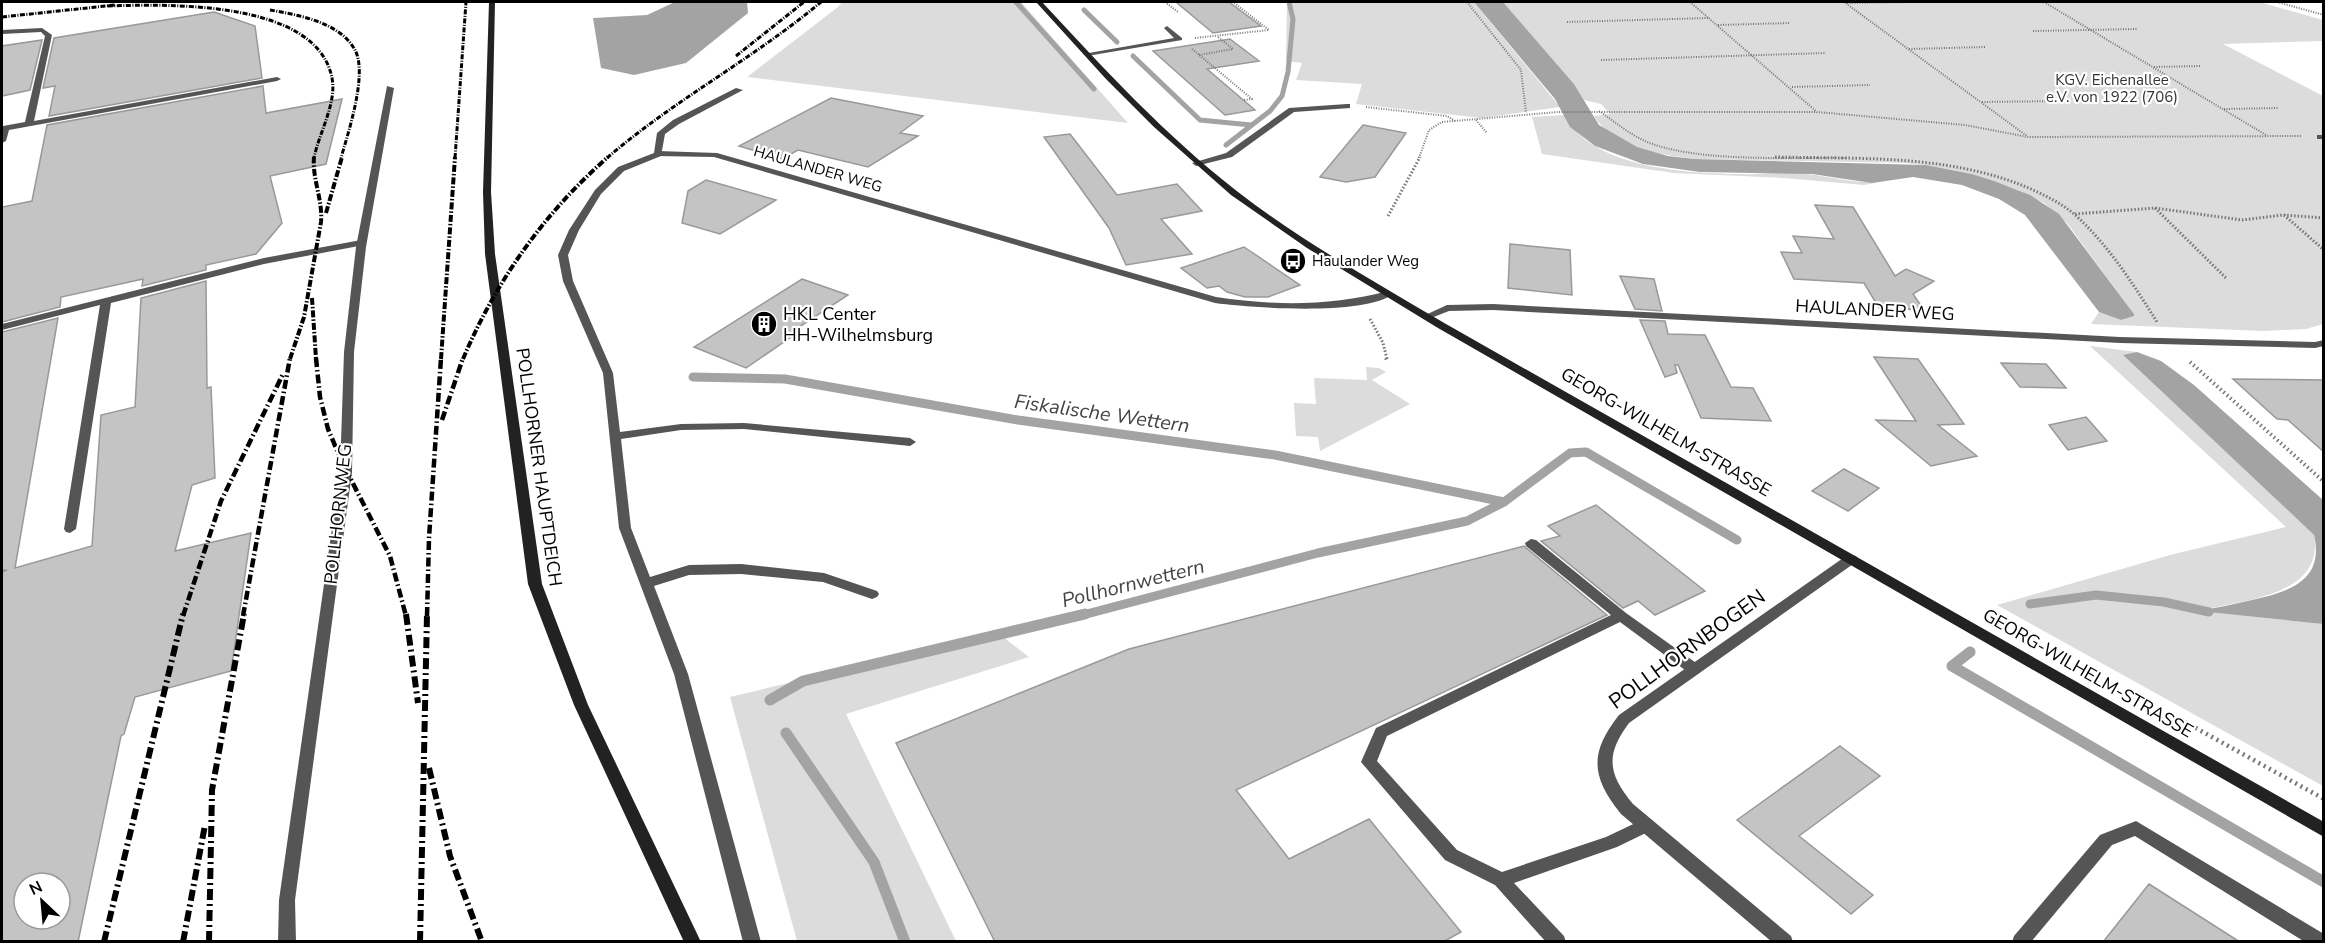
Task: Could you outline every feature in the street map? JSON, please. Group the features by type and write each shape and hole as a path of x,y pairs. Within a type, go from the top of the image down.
{"main road":[{"name":"POLLHORNER HAUPTDEICH","path":"492,2 487,192 490,254 535,584 581,705 693,942"},
{"name":"GEORG-WILHELM-STRASSE","path":"1039,2 1134,104 1196,163 1236,195 1278,224 1388,294 2324,830"}],"street":[{"path":"1167,28 1180,39"},
{"path":"2,33 42,30 50,34 29,124"},
{"path":"1087,54 1180,39"},
{"path":"2,141 6,128 278,79"},
{"name":"POLLHORNWEG","path":"287,942 287,900 346,472 349,352 362,243 390,88"},
{"path":"739,90 676,122 661,133 658,154 621,169 598,192 574,230 563,255 568,281 608,373 626,528 681,674 752,942"},
{"path":"1196,163 1229,155 1292,110 1347,106"},
{"name":"HAULANDER WEG","path":"658,154 714,155 1215,300 1236,304 1352,303 1373,300 1388,294"},
{"path":"2,327 264,261 362,243"},
{"path":"70,529 106,301"},
{"name":"HAULANDER WEG","path":"1426,316 1447,308 1493,307 2170,342 2315,345 2324,343"},
{"path":"615,436 681,427 744,426 910,442"},
{"path":"1532,543 1621,616 1694,669"},
{"name":"POLLHORNBOGEN","path":"1785,942 1646,825 1615,796 1607,782 1604,768 1608,741 1624,719 1851,559"},
{"path":"647,583 689,570 741,569 824,578 872,594"},
{"path":"1558,942 1501,880 1451,855 1369,762 1381,732 1621,616"},
{"path":"1501,880 1611,842 1646,825"},
{"path":"2020,942 2106,840 2136,828 2321,942"}],"path":[{"path":"1180,39 1269,30 1233,2"},
{"path":"1467,2 1521,70 1526,113"},
{"path":"1690,2 1791,87 1817,112"},
{"path":"1845,2 1911,2"},
{"path":"1845,2 2028,137"},
{"path":"2044,2 2267,136"},
{"path":"2277,2 2324,15"},
{"path":"1567,22 1709,18"},
{"path":"1718,25 1790,23"},
{"path":"2033,31 2138,29"},
{"path":"1199,55 1233,49 1217,36"},
{"path":"1180,39 1252,99 1244,100"},
{"path":"1908,49 1985,47"},
{"path":"1601,60 1826,53"},
{"path":"1205,68 1213,66"},
{"path":"2153,67 2201,66"},
{"path":"2098,77 2168,76"},
{"path":"1224,84 1232,82"},
{"path":"1791,87 1870,85"},
{"path":"1981,102 2062,101"},
{"path":"1347,106 1447,116 1455,120"},
{"path":"2223,109 2279,108"},
{"path":"1598,111 1644,141 1676,151 1742,156 1885,159 1954,165 2005,178 2051,198 2074,214 2128,275 2170,342 2324,482"},
{"path":"1388,216 1418,161 1430,130 1436,124 1526,113 1817,112 1965,125 2028,137 2322,137"},
{"path":"1476,120 1487,133"},
{"path":"2074,214 2155,208 2242,220 2283,215 2324,218"},
{"path":"2155,208 2227,279"},
{"path":"2283,215 2324,250"},
{"path":"1373,300 1368,316 1383,343 1387,360"}],"green space":[{"path":"842,2 1021,2 1128,123 747,77"},
{"path":"1287,2 1474,2 1560,107 1482,118 1356,104 1362,84 1296,80 1302,63 1286,61"},
{"name":"KGV. Eichenallee e.V. von 1922 (706)","path":"1503,2 2259,2 2323,20 2323,41 2223,44 2323,96 2323,324 2306,329 2264,331 2091,324 2099,312 2121,320 2134,314 2067,223 2044,203 2018,190 1972,174 1905,163 1694,159 1638,148 1613,136 1603,127 1594,116 1610,114 1601,104 1584,100 1574,84"},
{"path":"1565,115 1577,132 1595,146 1640,164 1690,172 1798,173 1860,182 1880,182 1864,185 1784,178 1674,173 1542,154 1532,117"},
{"path":"2090,346 2137,352 2124,356 2314,535 2314,556 2306,572 2293,584 2255,599 2200,611 2323,624 2323,786 1997,605 2170,555 2286,527"},
{"path":"1366,367 1379,368 1386,372 1372,380 1410,404 1320,451 1318,437 1296,436 1294,403 1316,404 1314,378 1367,380"},
{"path":"998,633 1029,657 846,714 956,941 797,941 730,697"}],"shaded area":[{"path":"675,2 747,2 748,13 686,63 634,75 601,68 593,18 647,15"},
{"path":"1474,2 1503,2 1574,84 1599,125 1637,147 1668,156 1694,159 1926,165 1972,174 2030,195 2059,214 2134,316 2121,320 2099,312 2025,215 1999,199 1962,185 1913,177 1872,183 1812,174 1700,172 1643,164 1595,146 1570,127 1555,99"},
{"path":"2137,352 2161,361 2194,385 2323,500 2323,624 2198,611 2265,597 2300,582 2314,564 2316,551 2314,535 2123,355"}],"building":[{"path":"1176,2 1229,2 1261,26 1213,33"},
{"path":"214,12 255,26 262,78 49,116 55,86 43,88 54,38"},
{"path":"1230,39 1259,61 1207,69 1255,110 1225,115 1153,51"},
{"path":"42,40 30,90 2,96 2,46"},
{"path":"263,86 266,113 342,99 326,164 270,176 282,223 256,254 206,265 206,270 142,286 143,279 61,297 60,307 2,322 2,207 32,201 47,125"},
{"path":"831,98 923,116 900,133 918,136 868,167 798,150 782,159 739,146"},
{"path":"1363,125 1406,133 1375,177 1346,182 1320,177"},
{"path":"1070,134 1117,195 1177,184 1202,211 1161,219 1192,254 1126,265 1109,228 1044,137"},
{"path":"706,180 776,200 720,234 682,223 688,191"},
{"path":"1815,205 1853,207 1895,276 1906,269 1934,281 1913,294 1924,310 1879,308 1864,283 1794,279 1781,252 1802,253 1793,236 1834,239"},
{"path":"1510,244 1570,250 1572,295 1508,288"},
{"path":"1244,247 1300,285 1268,297 1245,297 1227,292 1219,286 1207,288 1181,268"},
{"path":"1620,276 1654,279 1662,311 1635,309"},
{"name":"HKL Center HH-Wilhelmsburg","path":"802,279 848,295 790,333 794,335 746,368 694,347"},
{"path":"206,281 207,388 211,387 215,478 192,485 175,551 251,533 231,671 135,697 124,734 121,736 78,942 2,942 2,572 7,570 2,570 2,332 58,318 15,568 92,546 101,415 135,407 141,298"},
{"path":"1640,320 1665,321 1668,334 1705,335 1731,387 1753,388 1771,421 1701,418 1678,365 1675,365 1677,373 1665,377"},
{"path":"1874,357 1918,359 1964,424 1938,425 1977,456 1931,466 1876,420 1916,421"},
{"path":"2001,363 2046,364 2066,388 2020,387"},
{"path":"2233,379 2324,380 2324,452 2288,420 2277,419"},
{"path":"2086,417 2107,441 2068,450 2049,425"},
{"path":"1844,469 1879,488 1848,511 1812,491"},
{"path":"1596,505 1705,591 1655,615 1638,601 1623,608 1541,541 1560,536 1548,526"},
{"path":"1524,546 1607,615 1236,790 1289,859 1369,819 1461,932 1443,942 995,942 896,743 1129,649"},
{"path":"1840,746 1880,776 1799,836 1873,895 1851,914 1737,820"},
{"path":"2149,884 2240,942 2103,942"}],"waterway":[{"path":"1016,2 1094,89"},
{"path":"1226,145 1270,111 1282,96 1288,72 1293,19 1289,2"},
{"path":"1084,10 1117,42"},
{"path":"1133,56 1200,120 1251,125"},
{"name":"Fiskalische Wettern","path":"693,377 785,379 1018,420 1275,455 1504,502"},
{"path":"1504,502 1570,453 1586,452 1737,540"},
{"name":"Pollhornwettern","path":"1079,616 1318,553 1467,521 1504,502"},
{"path":"2030,604 2096,595 2164,602 2209,612"},
{"name":"Pollhornwettern","path":"770,700 803,681 1085,614"},
{"path":"1970,652 1952,666 2324,882"},
{"path":"786,733 874,862 905,942"}],"railway":[{"path":"455,158 466,2"},
{"path":"736,56 804,2"},
{"path":"607,158 659,117 795,23 821,2"},
{"path":"2,17 115,5"},
{"path":"108,6 167,5 237,12 271,20 299,34 321,52 332,78 330,108 314,158"},
{"path":"270,10 305,17 329,26 348,40 355,50 359,73 358,88 341,158"},
{"path":"326,213 342,157"},
{"path":"441,359 455,157"},
{"path":"463,359 491,302 524,250 563,201 608,157"},
{"path":"290,359 304,317 321,222 314,158"},
{"path":"312,298 316,359"},
{"path":"243,616 290,358"},
{"path":"316,358 320,397 328,429 342,462 390,556 406,616"},
{"path":"427,616 429,538 441,358"},
{"path":"442,420 463,358"},
{"path":"183,616 221,501 283,374"},
{"path":"104,942 183,614"},
{"path":"209,942 212,790 244,614"},
{"path":"406,614 418,703"},
{"path":"420,942 427,614"},
{"path":"429,768 450,856 482,942"},
{"path":"183,942 205,825"}],"place":[{"name":"Haulander Weg","path":"1293,261"},
{"name":"HKL Center HH-Wilhelmsburg","path":"764,324"}]}
